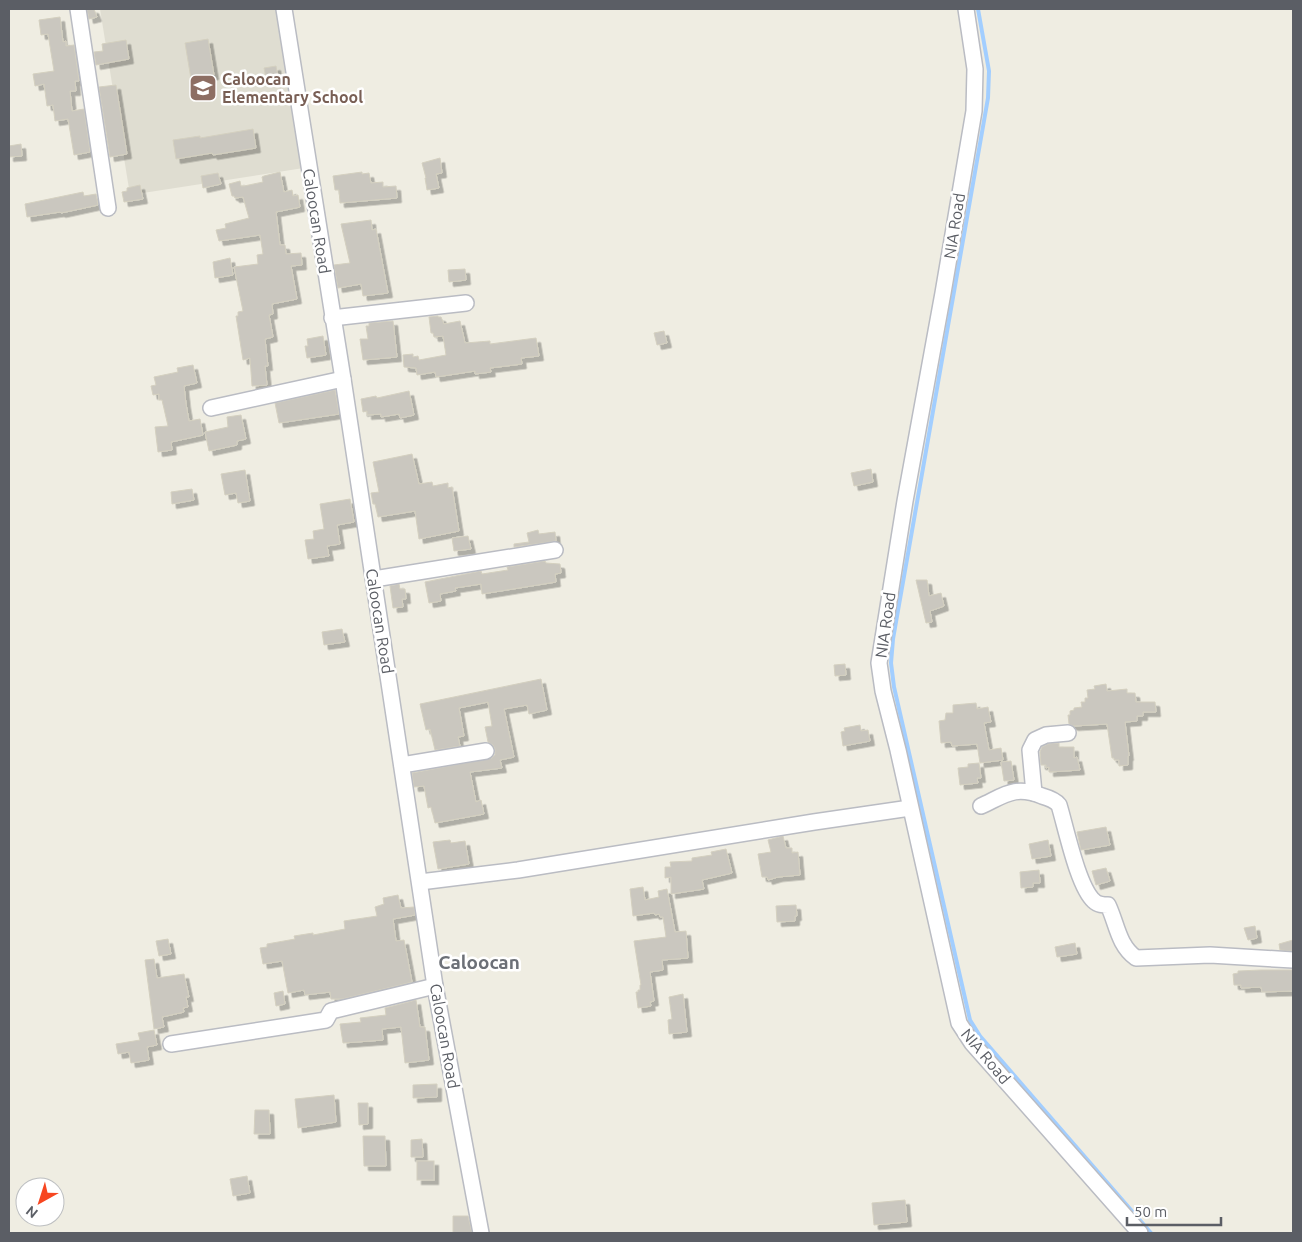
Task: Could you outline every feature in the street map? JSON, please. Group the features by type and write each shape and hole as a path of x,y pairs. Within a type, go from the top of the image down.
{"street":[{"path":"78,9 108,208"},
{"name":"Caloocan Road","path":"284,9 343,379 435,986 481,1233"},
{"name":"NIA Road","path":"966,9 975,69 974,111 944,293 905,501 879,663 883,691 959,1023 972,1043 1140,1233"},
{"path":"332,318 466,303"},
{"path":"211,408 343,379"},
{"path":"374,580 555,550"},
{"path":"1034,793 1030,750 1035,740 1046,735 1068,733"},
{"path":"402,765 486,751"},
{"path":"981,806 1016,790 1034,793 1056,801 1059,805 1078,874 1093,901 1100,905 1108,905 1122,944 1136,958 1210,955 1293,960"},
{"path":"420,882 518,870 910,808"},
{"path":"171,1044 326,1020 330,1011 435,986"}],"shaded area":[{"name":"Caloocan Elementary School","path":"100,9 276,9 310,167 130,195"}],"building":[{"path":"87,9 94,9 97,17 89,19"},
{"path":"60,17 63,42 66,41 66,46 74,45 79,81 75,81 76,91 70,91 72,111 84,109 90,152 74,155 68,119 55,121 53,105 47,106 44,84 35,86 33,74 54,71 48,34 41,35 39,20"},
{"path":"208,39 214,75 191,79 185,43"},
{"path":"126,40 129,59 96,65 94,52 103,51 102,44"},
{"path":"276,66 278,77 266,79 264,68"},
{"path":"116,85 127,154 110,157 99,87"},
{"path":"253,129 256,148 176,159 173,140 200,136 200,138"},
{"path":"21,144 22,156 9,157 9,146"},
{"path":"440,158 442,173 436,174 439,188 427,190 422,163"},
{"path":"280,172 284,192 292,190 293,196 298,195 300,207 276,212 280,245 285,245 286,254 301,253 302,265 291,266 297,299 272,304 273,314 269,315 273,337 265,339 268,366 265,366 267,385 252,386 250,358 243,360 236,316 238,316 238,312 243,311 234,267 258,264 257,255 263,254 260,235 219,241 216,230 226,228 225,224 249,218 243,197 235,198 232,196 229,184 240,181 241,186 244,186 263,182 262,177"},
{"path":"362,172 362,174 369,173 371,183 383,182 383,187 396,186 397,198 340,203 339,190 335,190 333,176"},
{"path":"218,173 221,184 203,188 201,176"},
{"path":"140,185 143,199 124,202 122,192 127,191 127,188"},
{"path":"83,192 84,196 96,194 98,205 61,213 27,217 25,204"},
{"path":"371,220 372,230 376,229 388,293 363,296 361,284 338,288 334,265 350,263 341,224"},
{"path":"230,258 233,275 215,278 213,262"},
{"path":"465,269 466,280 449,282 448,270"},
{"path":"429,317 441,317 444,324 460,321 465,343 490,341 490,344 536,338 539,356 521,358 522,364 490,368 491,372 475,374 475,371 436,377 435,372 417,375 416,368 404,367 403,355 413,354 413,357 418,356 419,360 446,355 443,336 434,337 433,333 431,333"},
{"path":"393,321 397,357 363,360 360,339 368,339 366,326 369,326 369,323"},
{"path":"664,331 667,343 657,345 654,333"},
{"path":"323,336 326,355 307,358 305,346 308,346 307,339"},
{"path":"193,365 197,383 184,386 186,404 189,421 200,419 203,435 171,442 172,450 158,452 155,427 168,426 162,400 159,400 159,394 153,395 151,386 156,385 154,377 178,372 177,368"},
{"path":"335,390 339,414 279,423 275,403"},
{"path":"409,391 414,415 400,418 399,414 381,417 381,414 367,415 367,411 363,412 361,399 376,396 377,398"},
{"path":"241,415 246,439 237,441 237,445 209,451 205,432 228,427 227,417"},
{"path":"412,454 419,484 432,482 433,486 448,483 448,488 452,487 459,531 419,539 415,511 378,517 371,493 379,492 373,462"},
{"path":"871,469 873,482 854,486 851,473"},
{"path":"245,470 250,501 238,503 236,493 225,495 221,474"},
{"path":"192,489 194,500 172,504 171,492"},
{"path":"350,499 354,522 337,525 340,544 327,546 329,556 308,559 305,540 314,539 313,531 324,529 320,504"},
{"path":"538,530 539,534 555,532 556,541 514,547 514,544 529,542 527,533"},
{"path":"468,536 471,549 454,551 452,538"},
{"path":"545,561 546,563 560,564 561,573 555,574 556,582 482,594 481,584 455,588 456,591 440,594 441,601 429,603 425,582 481,571 482,574 508,570 507,567"},
{"path":"916,580 927,580 929,596 941,593 944,606 930,611 932,622 926,623"},
{"path":"399,584 400,589 405,589 406,599 402,599 403,607 393,608 390,586"},
{"path":"342,629 345,642 324,645 322,632"},
{"path":"845,664 846,675 835,676 834,665"},
{"path":"541,679 547,710 529,714 527,705 504,709 514,757 500,760 502,768 470,772 476,802 481,800 484,814 435,823 431,807 428,808 424,786 414,787 412,773 492,758 495,755 495,749 488,742 485,727 492,726 488,702 459,708 464,736 458,737 460,746 435,750 430,729 426,730 420,704"},
{"path":"1106,684 1107,691 1127,689 1127,693 1135,693 1136,702 1155,702 1156,712 1143,712 1143,716 1137,716 1137,721 1125,722 1129,756 1128,765 1119,766 1119,760 1112,758 1107,724 1074,726 1069,724 1068,715 1070,715 1070,711 1074,710 1074,708 1082,707 1081,702 1085,702 1085,698 1088,698 1087,690 1095,689 1094,686"},
{"path":"976,703 977,709 988,707 991,722 984,723 989,750 1001,748 1003,760 980,763 977,744 952,746 951,742 941,743 939,721 945,720 946,713 953,713 953,705"},
{"path":"860,725 861,731 868,730 870,741 843,746 841,732 845,731 844,728"},
{"path":"1059,743 1059,747 1074,747 1074,758 1077,757 1080,770 1049,772 1049,767 1046,768 1046,765 1041,765 1040,752 1042,747 1048,744"},
{"path":"1011,761 1014,780 1004,781 1001,762"},
{"path":"979,763 981,778 977,778 978,783 960,785 958,768 968,767 968,764"},
{"path":"1106,827 1110,845 1081,850 1077,832"},
{"path":"783,836 786,848 792,848 792,853 798,852 800,875 768,880 767,877 762,877 758,854 771,852 768,840"},
{"path":"450,840 451,843 465,841 469,864 438,869 433,842"},
{"path":"1048,840 1051,856 1032,859 1029,844"},
{"path":"726,849 732,873 702,880 704,889 671,894 671,877 665,878 665,867 671,867 670,862 692,861 692,858 712,855 711,852"},
{"path":"1106,868 1110,881 1096,885 1092,871"},
{"path":"1039,870 1040,883 1033,883 1033,887 1021,888 1020,872"},
{"path":"643,887 645,900 659,897 658,891 667,889 675,932 686,931 688,958 662,960 663,970 650,972 654,1001 650,1002 651,1006 638,1008 636,992 640,990 641,985 634,941 666,937 663,917 660,917 659,914 633,916 630,889"},
{"path":"398,895 401,908 414,907 415,915 393,919 396,941 404,940 412,982 342,999 331,999 330,992 305,995 304,990 288,993 282,961 263,964 260,948 267,947 267,944 295,939 294,936 313,933 313,935 345,929 344,921 377,916 375,907 384,904 383,898"},
{"path":"796,905 797,916 795,916 795,921 777,922 776,906"},
{"path":"1255,926 1257,938 1248,940 1244,928"},
{"path":"168,939 171,954 159,956 156,941"},
{"path":"1293,940 1293,951 1280,950 1279,944"},
{"path":"1075,943 1077,954 1057,957 1055,947"},
{"path":"154,959 157,978 184,974 189,997 186,997 188,1007 183,1008 184,1012 162,1017 164,1027 154,1029 145,960"},
{"path":"1293,970 1293,991 1262,992 1261,987 1241,988 1241,985 1234,985 1233,974 1238,973 1238,971"},
{"path":"283,991 285,1004 276,1006 274,993"},
{"path":"683,994 687,1032 669,1034 668,1020 672,1019 669,997"},
{"path":"416,1000 420,1027 425,1027 429,1060 405,1063 401,1027 382,1029 383,1040 343,1043 340,1024 361,1022 360,1018 386,1015 385,1008"},
{"path":"154,1030 157,1045 147,1047 149,1060 131,1063 129,1052 118,1054 116,1044 140,1040 138,1033"},
{"path":"437,1084 437,1097 413,1098 413,1085"},
{"path":"334,1095 336,1122 298,1128 295,1099"},
{"path":"358,1103 368,1103 368,1124 359,1125"},
{"path":"255,1110 269,1110 270,1134 254,1134"},
{"path":"363,1136 385,1136 386,1166 364,1166"},
{"path":"422,1139 423,1157 411,1157 411,1140"},
{"path":"417,1161 434,1161 434,1180 417,1180"},
{"path":"247,1176 250,1193 233,1196 230,1179"},
{"path":"905,1200 907,1222 874,1225 872,1203"},
{"path":"453,1216 468,1216 472,1233 453,1233"}],"waterway":[{"path":"978,9 989,71 988,98 893,639 891,663 894,687 970,1020 980,1036 1151,1233"}],"place":[{"name":"Caloocan Elementary School","path":"203,88"}],"district":[{"name":"Caloocan","path":"479,962"}]}
